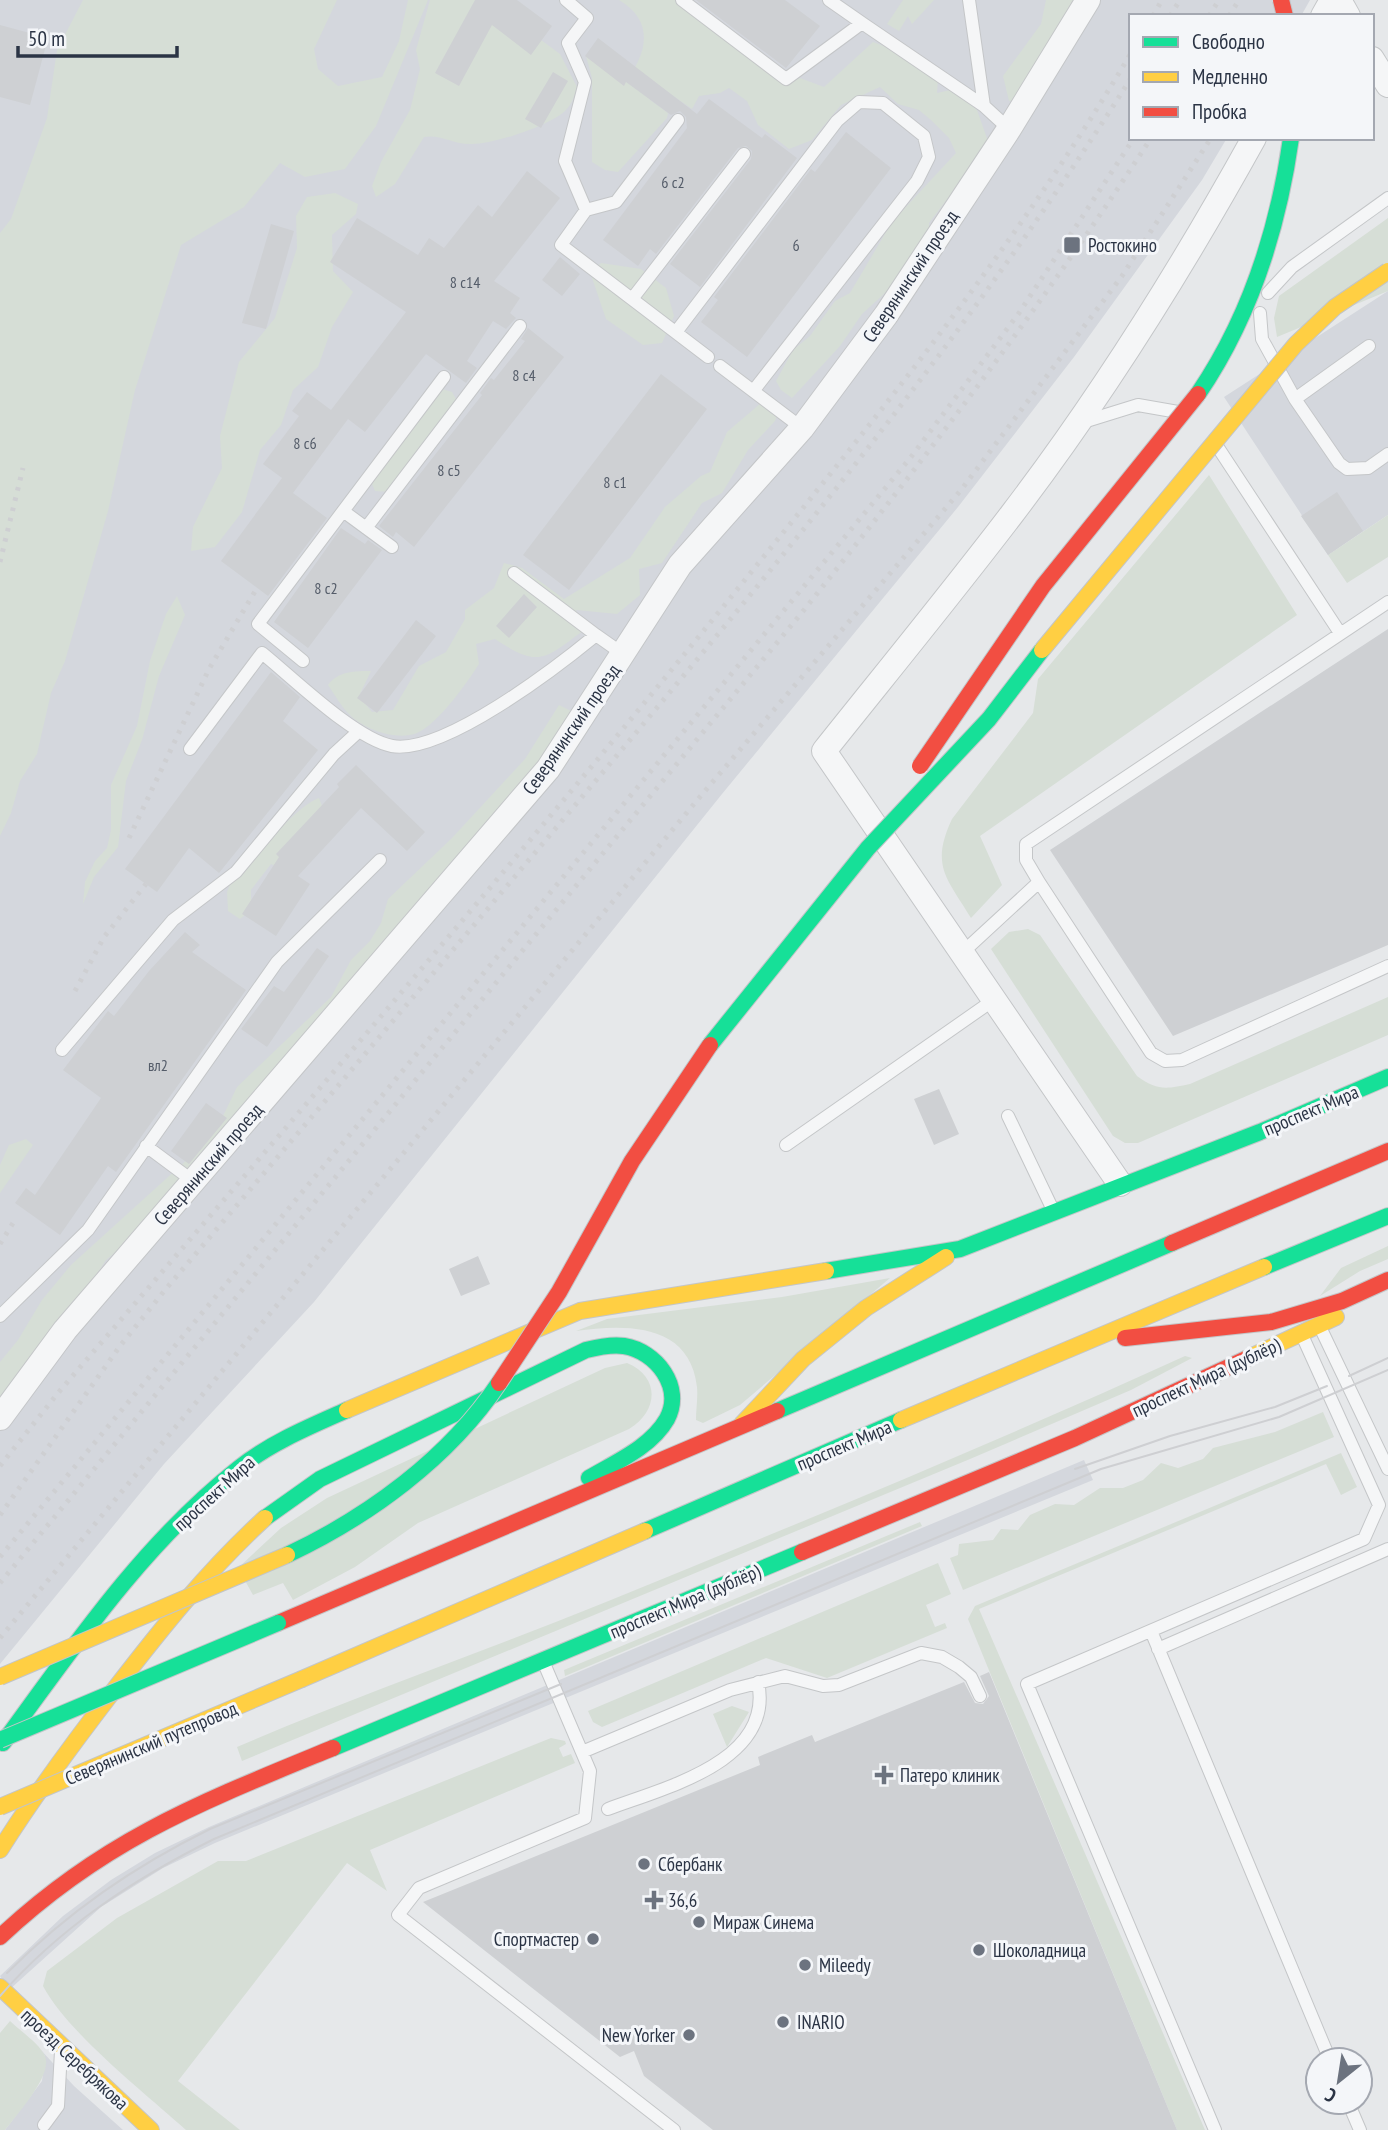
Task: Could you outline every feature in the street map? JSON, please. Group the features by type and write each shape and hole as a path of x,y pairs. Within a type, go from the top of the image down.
{"main road":[{"path":"867,848 989,660 1207,380 1245,311 1262,271 1277,216 1291,140"},
{"path":"0,1677 237,1578 336,1531 393,1491 450,1442 495,1389 559,1292 632,1161 694,1065 867,848 989,719 1073,609 1296,344 1335,307 1388,271"},
{"name":"проспект Мира","path":"0,1748 87,1628 156,1545 240,1467 304,1429 580,1311 960,1248 1260,1132 1388,1077"},
{"name":"проспект Мира","path":"0,1740 1388,1151"},
{"name":"проспект Мира","path":"302,1679 1074,1345 1388,1216"},
{"name":"проспект Мира","path":"738,1427 803,1359 866,1308 960,1248"},
{"path":"1137,1410 1342,1301 1388,1280"},
{"name":"проспект Мира (дублёр)","path":"0,1937 52,1889 117,1845 199,1802 1137,1410 1388,1294"},
{"path":"1074,1345 1271,1322 1342,1301"},
{"path":"0,1850 39,1788 176,1610 228,1552 275,1507 320,1479 399,1438 586,1350 620,1345 651,1356 659,1364 673,1396 665,1422 635,1449 532,1514"},
{"name":"Северянинский путепровод","path":"0,1807 302,1679"},
{"name":"проезд Серебрякова","path":"0,1987 151,2130"}],"street":[{"name":"Северянинский проезд","path":"0,1418 65,1330 548,769 680,565 802,428 886,315 1009,129 1088,0"},
{"path":"1121,1184 824,751 1013,513 1077,424 1253,140"},
{"path":"1234,174 1260,140"}],"lane":[{"path":"566,0 587,18 568,43 585,82 565,161 586,210"},
{"path":"682,0 786,79 862,23"},
{"path":"829,0 984,106 1009,129"},
{"path":"969,0 984,106"},
{"path":"676,332 837,121 859,102 883,103 924,136 929,157 917,181 754,390"},
{"path":"678,120 616,202 586,210 561,245 708,357"},
{"path":"632,299 744,154"},
{"path":"1388,198 1292,267 1268,293 1260,309 1262,339 1295,399 1339,463 1348,469 1368,468 1388,454"},
{"path":"366,528 520,327"},
{"path":"1295,399 1369,346"},
{"path":"720,366 802,428"},
{"path":"303,661 258,624 444,377"},
{"path":"1077,424 1138,405 1173,410 1192,420"},
{"path":"1206,432 1340,633"},
{"path":"343,511 392,547"},
{"path":"514,573 624,654"},
{"path":"1388,602 1026,844 1026,860 1040,883 1151,1053 1165,1061 1182,1060 1388,966"},
{"path":"190,749 262,653 359,731 393,746 431,741 551,671 596,635"},
{"path":"62,1050 173,920 236,872 334,754 359,731"},
{"path":"0,1316 88,1230 278,962 380,860"},
{"path":"963,952 1040,883"},
{"path":"786,1145 995,999"},
{"path":"1008,1116 1055,1213"},
{"path":"146,1146 193,1181"},
{"path":"1319,1324 1388,1469"},
{"path":"1215,2130 1027,1684 1364,1539 1379,1505 1301,1333"},
{"path":"1158,1649 1388,1549"},
{"path":"1151,1631 1324,2046"},
{"path":"582,1752 730,1690 785,1676 823,1686 839,1685 921,1653 942,1657 959,1667 971,1677 980,1696"},
{"path":"543,1660 590,1771 584,1818 419,1888 398,1915 674,2130"},
{"path":"608,1809 706,1771 730,1756 746,1737 759,1713 761,1697 758,1682"},
{"path":"45,2128 58,2106 61,2047"}],"shaded area":[{"path":"0,0 1310,0 1302,14 1129,14 1129,140 1226,140 1202,180 1074,357 958,507 722,794 314,1302 164,1464 0,1664"},
{"path":"83,0 337,0 314,49 318,69 338,86 382,77 399,41 408,0 428,0 376,126 345,169 305,177 280,163 244,207 181,245 135,390 108,511 65,661 51,693 37,754 20,781 11,813 0,836 0,233 11,219 47,118 57,50"},
{"path":"430,0 487,0 560,54 577,87 565,111 521,133 472,144 424,137 395,184 376,197 372,186 381,162 410,110 420,69 416,50"},
{"path":"619,0 679,0 762,64 824,87 873,42 911,56 938,79 937,93 955,89 977,110 989,144 929,223 930,238 920,261 862,314 840,346 792,398 781,390 776,381 793,350 810,336 835,301 850,293 892,222 956,153 949,138 931,120 919,110 898,104 880,87 841,105 812,140 789,149 758,125 747,101 729,88 720,93 699,96 692,109 659,86 649,99 668,113 667,118 618,172 605,170 592,162 592,78 586,56 623,85 631,74 642,51 643,29 639,18"},
{"path":"903,0 934,0 912,24 908,16 899,31 887,24"},
{"path":"1046,0 1095,0 1024,99 1009,101 1003,76 1041,24"},
{"path":"335,193 358,204 356,214 332,235 333,271 353,292 332,327 318,367 293,390 281,425 260,450 242,512 215,547 191,551 193,527 222,468 220,436 239,362 275,318 297,248 296,216 307,197"},
{"path":"1388,218 1388,291 1277,337 1274,318 1279,296"},
{"path":"601,263 641,269 666,288 674,316 662,343 643,345 606,319 590,272"},
{"path":"1388,291 1388,515 1328,555 1224,397"},
{"path":"442,389 452,392 457,401 389,492 375,491 372,484 375,474"},
{"path":"761,403 778,413 775,421 748,450 722,493 702,503 662,563 639,569 640,595 617,614 576,610 584,630 550,654 541,657 522,654 495,639 476,644 479,664 460,692 434,721 417,733 409,735 382,733 357,721 328,685 342,674 371,671 359,696 372,712 393,710 419,666 446,652 465,619 465,610 494,588 504,563 522,568 564,599 630,558 665,507 701,476 710,472 727,432"},
{"path":"1209,475 1297,615 980,836 1002,885 971,918 944,871 942,849 952,819 1033,713 1038,679"},
{"path":"1388,515 1388,557 1347,583 1328,555"},
{"path":"177,596 185,615 159,676 142,740 126,781 118,847 94,877 83,904 85,882 95,861 107,848 111,830 111,785 137,726 150,661 166,614"},
{"path":"559,705 575,713 591,711 140,1232 106,1260 62,1328 0,1409 0,1362 18,1340 42,1300 71,1265 200,1148 224,1114 237,1087 331,997 351,960 370,941 381,923 388,899 452,838 525,759"},
{"path":"319,798 324,811 280,868 271,864 251,890 251,910 240,919 228,911 227,892 239,861 258,856 286,823 303,807"},
{"path":"1028,929 1040,935 1137,1076 1156,1086 1168,1088 1190,1084 1388,997 1388,1035 1138,1143 1125,1143 1113,1136 991,949 1009,932"},
{"path":"26,1139 33,1145 0,1193 0,1165 9,1145"},
{"path":"1388,1246 1388,1259 1360,1271 1320,1296 1341,1268"},
{"path":"890,1278 740,1405 703,1423 696,1420 697,1387 692,1366 682,1350 668,1339 652,1332 634,1329 576,1331 607,1319 782,1297"},
{"path":"1185,1356 1192,1358 1131,1390 242,1761 237,1747 751,1542 969,1451"},
{"path":"627,1363 646,1377 652,1395 646,1413 629,1429 418,1523 355,1567 293,1600 283,1583 253,1595 238,1568 281,1528 327,1498 605,1368"},
{"path":"1323,1412 1334,1437 963,1590 950,1558 958,1555 959,1544 993,1540 1001,1529 1018,1530 1030,1515 1055,1504 1074,1505 1100,1488 1123,1488 1143,1480 1161,1463 1178,1468 1203,1459 1213,1448 1275,1432"},
{"path":"1341,1453 1357,1487 1341,1495 1326,1464 979,1609 1205,2130 1177,2130 968,1619 975,1606"},
{"path":"1084,1460 1093,1480 215,1843 163,1868 101,1907 9,1990 0,1976 63,1916 111,1880 155,1853 209,1827"},
{"path":"920,1522 922,1526 565,1676 564,1670"},
{"path":"938,1563 951,1594 926,1605 935,1627 945,1623 947,1628 827,1678 766,1658 602,1727 593,1722 588,1711"},
{"path":"732,1706 749,1712 727,1747 713,1714"},
{"path":"551,1738 565,1741 566,1744 559,1748 563,1757 571,1754 575,1763 370,1850 387,1891 347,1863 178,2081 240,2130 186,2130 88,2042 70,2023 43,1986 47,1971 117,1918 218,1861 246,1861"},
{"path":"10,2021 38,2046 45,2056 46,2064 39,2084 5,2130 0,2130 0,2033"},
{"path":"40,2049 74,2086 123,2130 5,2130 42,2081 45,2056"}],"building":[{"path":"475,0 517,0 552,26 531,55 492,25 459,86 435,73"},
{"path":"696,0 785,0 820,26 786,68"},
{"path":"0,25 48,38 30,105 0,97"},
{"path":"598,38 697,114 709,99 762,138 765,134 797,158 700,287 670,264 751,159 752,151 746,146 738,148 656,254 650,249 638,266 603,240 687,128 686,117 680,111 671,115 626,82 624,86 585,56"},
{"path":"553,72 568,81 541,128 525,119"},
{"path":"846,132 891,168 747,357 701,322 718,300 714,297 811,169 815,172"},
{"path":"527,171 560,198 494,281 520,298 510,313 516,318 506,329 493,321 467,361 477,368 466,383 426,354 365,432 348,419 293,493 327,518 268,596 221,561 282,478 263,464 299,416 292,411 307,392 331,410 406,312 330,262 357,218 418,255 429,238 444,248 478,205 492,217"},
{"path":"271,224 294,231 266,329 242,323"},
{"path":"560,257 580,274 562,296 542,280"},
{"path":"528,328 564,357 414,547 396,532 393,537 379,526 482,395 480,393 491,378 494,380 525,341 521,339"},
{"path":"661,374 707,409 569,590 523,555"},
{"path":"1337,492 1363,531 1328,555 1301,516"},
{"path":"341,528 365,544 368,540 382,550 308,648 274,622"},
{"path":"524,594 537,607 509,638 496,626"},
{"path":"416,620 436,636 377,713 357,698"},
{"path":"1388,629 1388,945 1173,1036 1050,850"},
{"path":"271,672 300,697 283,721 318,750 219,873 189,848 157,892 125,869"},
{"path":"356,765 425,832 407,851 361,808 298,876 310,884 276,936 242,914 279,857 276,854"},
{"path":"185,932 200,945 192,952 246,990 116,1172 108,1166 60,1235 15,1203 26,1188 35,1195 101,1098 63,1070 108,1011 114,1016 149,971"},
{"path":"317,948 329,956 267,1047 241,1029 274,986 284,992"},
{"path":"939,1089 959,1134 934,1145 914,1099"},
{"path":"206,1103 227,1118 189,1164 171,1151"},
{"path":"478,1256 490,1284 461,1296 449,1269"},
{"path":"989,1672 1177,2130 713,2130 644,2076 634,2051 620,2057 423,1902 760,1765 758,1757 812,1735 815,1742 964,1682 975,1703 983,1704 989,1696 980,1676"}],"tram line":[{"path":"1349,1376 1388,1358"},
{"path":"0,1996 47,1948 99,1907 155,1871 214,1839 1101,1469 1279,1417 1388,1370"},
{"path":"1075,1469 1170,1436 1275,1407 1327,1386"},
{"path":"7,1973 54,1930 102,1892 154,1859 210,1829 561,1684"}],"railway":[{"path":"1154,14 1162,0"},
{"path":"1171,14 1180,0"},
{"path":"1210,14 1219,0"},
{"path":"1230,14 1239,0"},
{"path":"1278,14 1286,0"},
{"path":"0,1466 58,1393 562,802 834,469 990,266 1039,197 1129,56"},
{"path":"0,1515 120,1346 165,1290 669,694 876,437 1008,261 1129,81"},
{"path":"0,1557 911,457 1019,313 1133,140"},
{"path":"0,1583 804,610 895,495 1027,319 1150,140"},
{"path":"0,1638 699,798 961,490 1122,276 1210,140"},
{"path":"0,562 23,468"},
{"path":"129,838 209,669 257,588"},
{"path":"75,991 104,937 146,884"},
{"path":"0,1244 13,1223"}],"traffic: fast":[{"path":"1198,394 1233,334 1260,271 1278,206 1291,140"},
{"path":"710,1045 868,848 989,719 1042,650"},
{"path":"826,1271 960,1249 1260,1132 1388,1077"},
{"path":"1264,1267 1388,1216"},
{"path":"777,1411 1172,1243"},
{"path":"265,1518 320,1479 586,1350 614,1345 636,1349 656,1363 669,1383 672,1395 667,1419 642,1446 589,1478"},
{"path":"287,1555 347,1523 405,1483 456,1436 499,1383"},
{"path":"3,1743 112,1597 141,1562 204,1497 264,1451 347,1410"},
{"path":"645,1531 901,1420"},
{"path":"333,1748 802,1552"},
{"path":"0,1740 278,1623"}],"traffic: slow":[{"path":"1042,650 1296,344 1335,307 1388,271"},
{"path":"742,1424 803,1359 866,1308 946,1257"},
{"path":"901,1420 1264,1267"},
{"path":"347,1410 580,1311 826,1271"},
{"path":"1246,1359 1336,1317"},
{"path":"0,1850 55,1768 149,1645 205,1579 265,1518"},
{"path":"302,1679 645,1531"},
{"path":"0,1677 287,1555"},
{"path":"0,1807 302,1679"},
{"path":"0,1987 151,2130"}],"traffic: jam":[{"path":"1281,0 1284,14"},
{"path":"920,766 1043,586 1198,394"},
{"path":"499,1383 559,1292 632,1161 710,1045"},
{"path":"1172,1243 1388,1151"},
{"path":"1125,1338 1271,1322 1342,1301 1388,1280"},
{"path":"802,1552 1075,1438 1246,1359"},
{"path":"278,1623 777,1411"},
{"path":"0,1937 39,1903 117,1848 198,1805 333,1748"}],"place":[{"name":"Ростокино","path":"1072,245"},
{"name":"Патеро клиник","path":"884,1775"},
{"name":"Сбербанк","path":"644,1864"},
{"name":"36,6","path":"654,1900"},
{"name":"Мираж Синема","path":"699,1922"},
{"name":"Спортмастер","path":"593,1939"},
{"name":"Шоколадница","path":"979,1950"},
{"name":"Mileedy","path":"805,1965"},
{"name":"INARIO","path":"783,2022"},
{"name":"New Yorker","path":"689,2035"}]}
